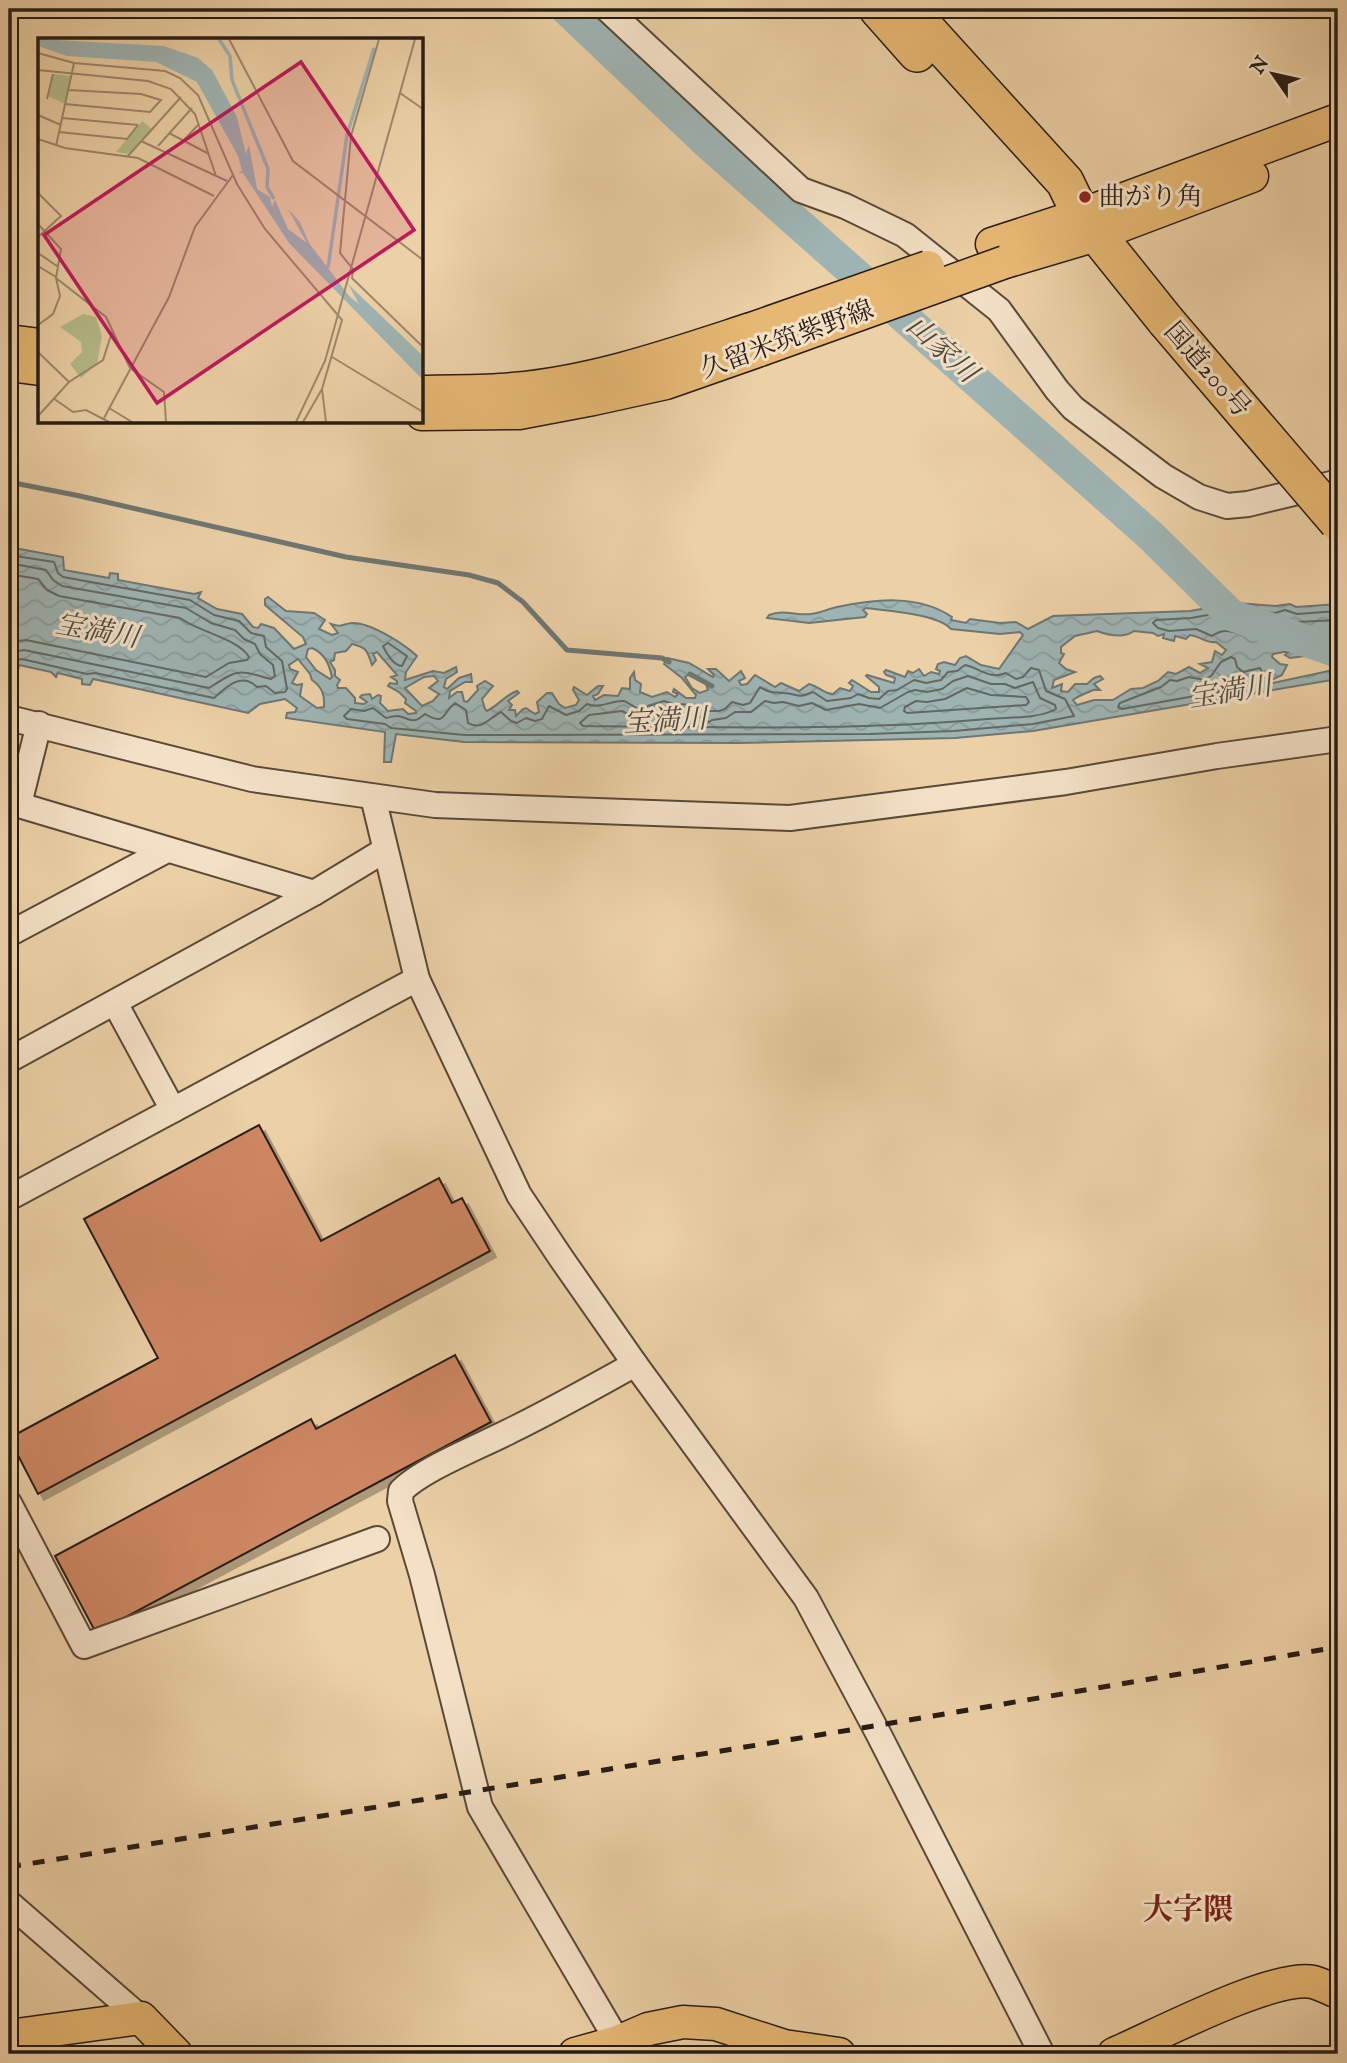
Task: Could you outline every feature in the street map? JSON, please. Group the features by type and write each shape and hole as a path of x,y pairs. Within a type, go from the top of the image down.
{"highway":[{"name":"国道200号","path":"878,9 1039,190 1088,225"},
{"name":"国道200号","path":"908,9 1065,181 1088,225 1166,321 1338,522"}],"main road":[{"name":"久留米筑紫野線","path":"1088,225 1338,120"},
{"name":"久留米筑紫野線","path":"424,414 519,413 666,383 756,340 999,253 1338,143"},
{"name":"久留米筑紫野線","path":"424,392 513,389 582,379 756,340"},
{"path":"9,341 38,345"},
{"path":"9,365 38,369"},
{"path":"1114,2054 1259,1990 1287,1982 1312,1982 1338,1992"},
{"path":"9,2036 141,2018 176,2054"},
{"path":"575,2054 618,2042 648,2029 683,2022 716,2024 787,2050 839,2054"}],"street":[{"path":"607,9 801,190 845,206 905,235 991,303 1073,408 1163,476 1199,497 1227,506 1248,504 1338,484"},
{"path":"9,718 252,779 435,805 790,818 1066,782 1217,755 1338,739"},
{"path":"39,724 14,803 314,893"},
{"path":"373,797 417,979 519,1195 635,1364 806,1598 1042,2054"},
{"path":"9,934 167,850"},
{"path":"9,1060 314,893 385,850"},
{"path":"9,1198 417,979"},
{"path":"115,1003 173,1110"},
{"path":"618,2042 480,1807 422,1575 400,1501 401,1491 407,1485 449,1461 542,1416 635,1364"},
{"path":"9,1503 84,1646 377,1539"},
{"path":"9,1903 141,2018"}],"water":[{"name":"宝満川","path":"9,547 63,557 64,570 109,578 110,573 118,574 118,580 194,594 201,592 198,598 217,609 242,614 253,627 258,628 261,624 274,628 294,649 306,644 303,637 265,605 265,599 268,597 286,611 314,613 325,620 319,629 332,635 338,633 331,624 340,626 352,623 368,626 395,640 417,656 406,672 405,680 433,671 444,673 456,667 457,672 446,679 444,687 447,689 459,678 471,674 472,682 465,682 450,691 449,698 462,692 464,701 467,702 478,690 477,686 485,681 493,686 482,699 485,709 487,711 517,691 519,693 508,701 512,705 509,710 515,710 516,716 526,708 535,714 539,712 537,702 547,693 552,693 565,708 576,705 579,700 574,687 587,695 598,686 603,686 598,694 593,696 595,700 604,695 618,696 622,688 630,689 630,678 634,672 635,680 641,684 640,692 652,697 667,692 675,697 678,694 673,692 674,689 686,698 695,698 696,695 682,678 664,664 667,658 689,663 713,677 708,669 716,669 729,681 741,671 745,678 739,681 741,685 747,684 755,675 775,687 781,683 799,691 809,684 830,694 840,688 850,691 853,686 849,683 852,680 871,692 879,692 879,687 867,675 894,683 895,678 886,675 886,670 905,677 908,671 913,673 919,669 924,676 931,672 939,674 940,671 936,669 938,664 944,662 955,665 960,658 966,656 981,665 999,669 1023,635 1020,632 1000,634 951,629 924,617 866,608 863,610 867,614 865,617 809,623 767,618 780,613 811,614 851,604 896,600 939,610 952,617 951,620 966,623 970,619 1016,622 1028,629 1053,616 1190,611 1236,603 1275,606 1290,604 1296,607 1338,604 1338,660 1321,654 1290,658 1285,655 1290,651 1273,654 1272,657 1280,664 1287,665 1282,675 1269,681 1273,683 1338,669 1338,679 1033,731 955,738 738,743 464,742 396,734 391,762 384,762 385,732 286,718 287,713 295,712 297,708 285,699 260,704 248,713 93,679 90,685 82,684 82,679 58,673 56,677 51,672 19,665 18,670 9,669","holes":["1097,631 1120,636 1134,631 1158,636 1164,634 1163,638 1174,641 1175,636 1186,639 1190,635 1216,642 1226,650 1222,655 1215,651 1212,662 1200,664 1208,668 1200,673 1189,667 1176,674 1168,672 1158,681 1143,688 1131,689 1113,700 1094,700 1077,705 1073,700 1093,690 1100,690 1094,684 1103,679 1100,676 1087,684 1075,684 1068,692 1061,691 1062,684 1052,688 1054,680 1075,672 1059,663 1064,654 1061,653 1061,647 1075,636","352,644 357,645 366,651 372,665 376,660 373,654 377,652 397,675 391,677 397,684 390,683 388,686 399,692 406,699 405,703 416,713 408,714 403,709 388,711 380,703 381,696 378,695 372,699 370,694 362,695 360,697 367,702 355,703 355,698 346,688 338,688 340,680 335,676 330,662 334,660 335,653 346,651","308,649 316,650 325,659 332,677 330,679 316,670 306,657","298,659 320,688 324,707 317,708 300,696 302,684 292,683 298,672 290,669 289,665","688,675 705,681 708,690 700,693 692,688 685,677","434,676 438,681 429,688 439,694 433,701 422,706 405,688 424,677"]}],"building":[{"path":"259,1125 321,1241 439,1178 452,1203 462,1198 490,1251 38,1494 9,1438 158,1358 84,1219"},
{"path":"455,1355 491,1422 96,1633 55,1556 311,1419 316,1429"}],"waterway":[{"name":"山家川","path":"566,9 704,140 1151,536 1231,615 1338,652"},
{"path":"9,482 346,557 469,575 498,583 523,602 567,650 662,658 669,662"},
{"path":"690,674 712,686"}],"railway":[{"path":"9,1867 874,1726 1338,1647"}],"place":[{"name":"曲がり角","path":"1085,197"}],"district":[{"name":"大字隈","path":"1188,1911"}]}
